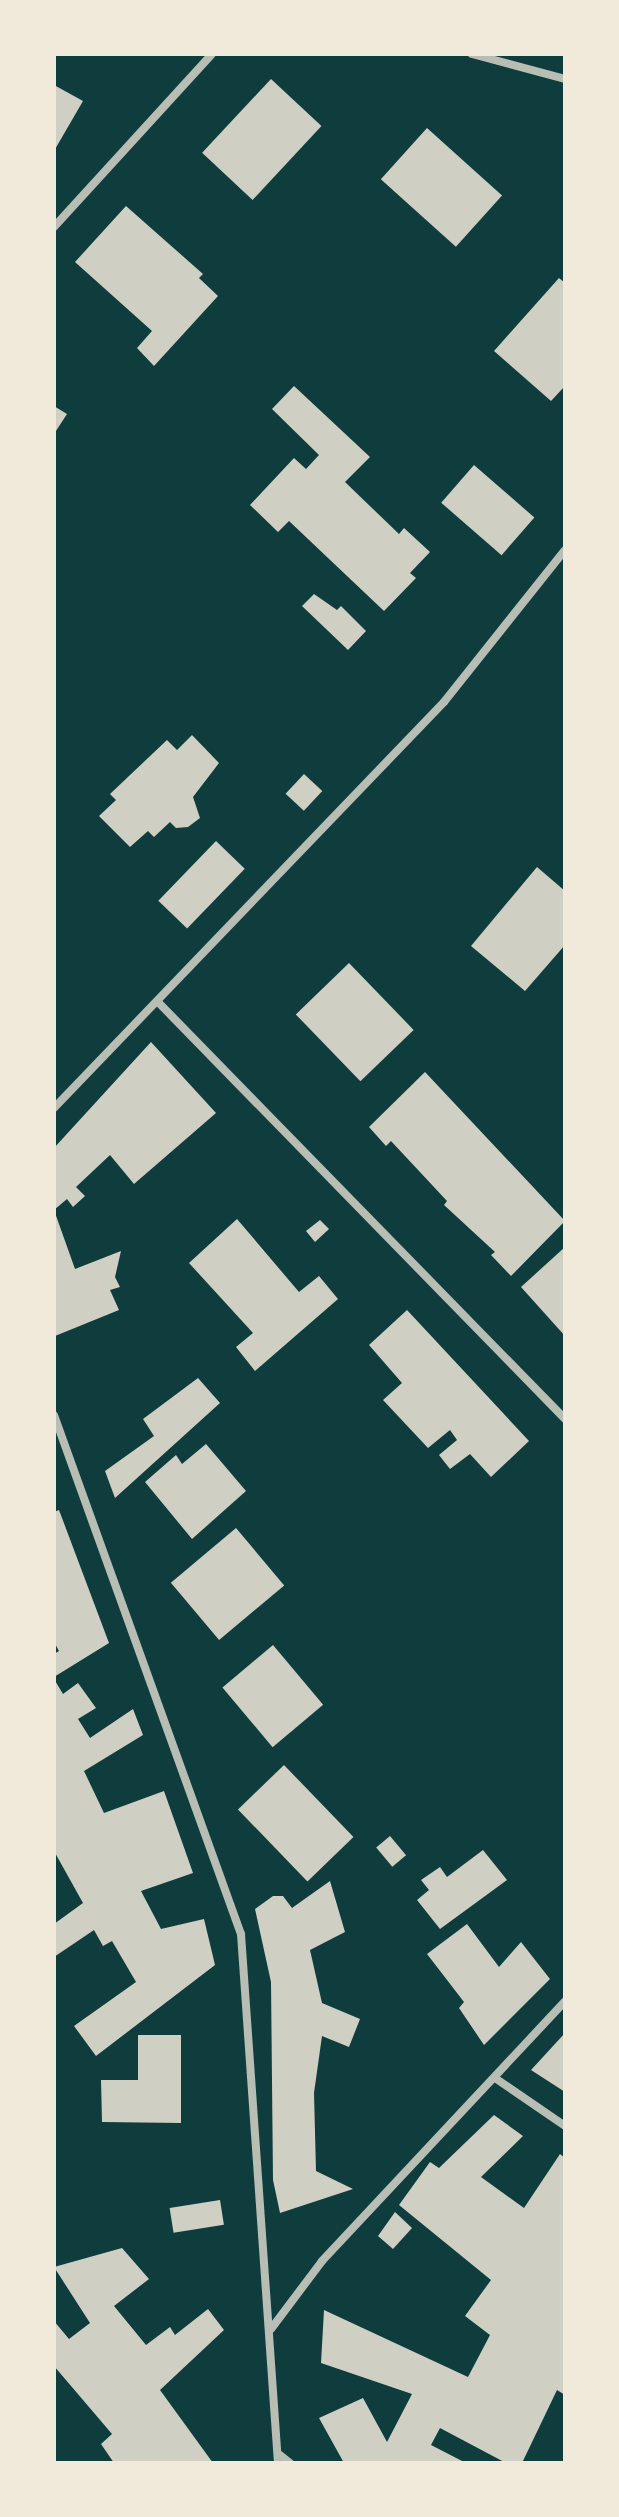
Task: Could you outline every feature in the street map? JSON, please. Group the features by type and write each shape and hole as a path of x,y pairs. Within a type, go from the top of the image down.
{"street":[{"path":"54,227 212,54"},
{"path":"472,54 565,79"},
{"path":"54,1108 444,702 565,550"},
{"path":"157,1001 565,1419"},
{"path":"54,1415 241,1934 279,2459 290,2463"},
{"path":"271,2329 322,2261 565,2001"},
{"path":"495,2078 565,2126"}],"building":[{"path":"271,79 321,126 253,200 202,153"},
{"path":"54,85 83,101 54,151"},
{"path":"427,128 502,196 456,247 381,179"},
{"path":"126,206 203,274 199,278 218,296 154,366 137,348 152,331 75,262"},
{"path":"559,278 565,283 565,386 551,401 494,351"},
{"path":"294,386 370,457 345,482 399,534 404,528 430,552 410,573 416,578 384,611 289,521 278,532 250,505 294,458 306,469 319,455 272,409"},
{"path":"54,406 67,414 54,434"},
{"path":"474,465 534,517 502,555 441,503"},
{"path":"314,594 337,610 341,606 366,631 348,650 302,606"},
{"path":"192,735 219,763 193,797 200,818 188,827 176,828 170,822 154,837 148,831 130,847 99,816 116,800 110,794 167,740 177,750"},
{"path":"304,774 322,791 304,811 286,794"},
{"path":"216,841 245,869 187,928 158,901"},
{"path":"537,867 565,891 565,945 525,991 471,946"},
{"path":"349,963 414,1030 360,1081 296,1014"},
{"path":"151,1042 216,1113 134,1184 110,1155 76,1187 85,1196 73,1207 67,1199 54,1210 54,1148"},
{"path":"425,1072 565,1221 511,1276 491,1255 495,1252 444,1205 447,1201 391,1141 386,1146 369,1127"},
{"path":"54,1210 75,1269 121,1251 115,1277 120,1287 110,1290 119,1310 55,1336"},
{"path":"237,1219 299,1292 319,1276 338,1299 255,1371 236,1347 253,1333 189,1263"},
{"path":"320,1220 329,1229 315,1242 306,1231"},
{"path":"565,1247 565,1336 521,1287"},
{"path":"407,1310 529,1441 491,1477 470,1454 450,1469 439,1455 457,1440 450,1430 428,1448 383,1400 402,1383 369,1345"},
{"path":"198,1378 220,1403 115,1498 105,1471 154,1436 143,1419"},
{"path":"206,1444 246,1491 192,1539 145,1482 176,1455 182,1464"},
{"path":"59,1510 109,1643 54,1677 54,1654 59,1651 54,1642 54,1512"},
{"path":"236,1528 284,1585 219,1640 171,1583"},
{"path":"273,1645 323,1705 273,1747 222,1687"},
{"path":"54,1679 63,1694 78,1683 96,1708 78,1719 90,1738 133,1709 143,1735 84,1771 104,1813 164,1791 193,1873 141,1891 161,1929 204,1919 215,1965 96,2056 74,2026 136,1982 112,1941 103,1946 94,1930 54,1957 54,1924 83,1903 54,1851"},
{"path":"284,1765 353,1837 307,1881 238,1809"},
{"path":"390,1836 406,1855 392,1867 376,1848"},
{"path":"483,1850 507,1880 440,1929 417,1900 429,1890 421,1880 440,1867 447,1877"},
{"path":"330,1881 345,1932 310,1950 322,2003 360,2019 349,2047 322,2036 314,2093 316,2171 353,2189 280,2213 273,2180 271,1982 255,1909 273,1896 283,1896 292,1908"},
{"path":"467,1924 499,1967 521,1942 550,1979 484,2045 459,2008 464,2002 427,1954"},
{"path":"565,2033 565,2092 531,2070"},
{"path":"138,2035 181,2035 181,2123 102,2122 101,2080 138,2080"},
{"path":"494,2115 523,2136 481,2177 524,2208 560,2154 565,2158 565,2395 557,2390 522,2463 506,2463 440,2428 431,2445 466,2463 344,2463 319,2418 363,2398 387,2442 412,2394 321,2363 324,2310 468,2377 490,2335 465,2316 491,2280 399,2205 430,2162 439,2168"},
{"path":"220,2200 224,2225 174,2233 170,2208"},
{"path":"395,2212 412,2228 393,2249 378,2236"},
{"path":"122,2248 149,2279 114,2306 146,2345 170,2327 175,2335 208,2309 224,2330 160,2390 213,2463 114,2463 101,2444 112,2434 54,2366 54,2321 69,2339 90,2323 54,2267"}]}
